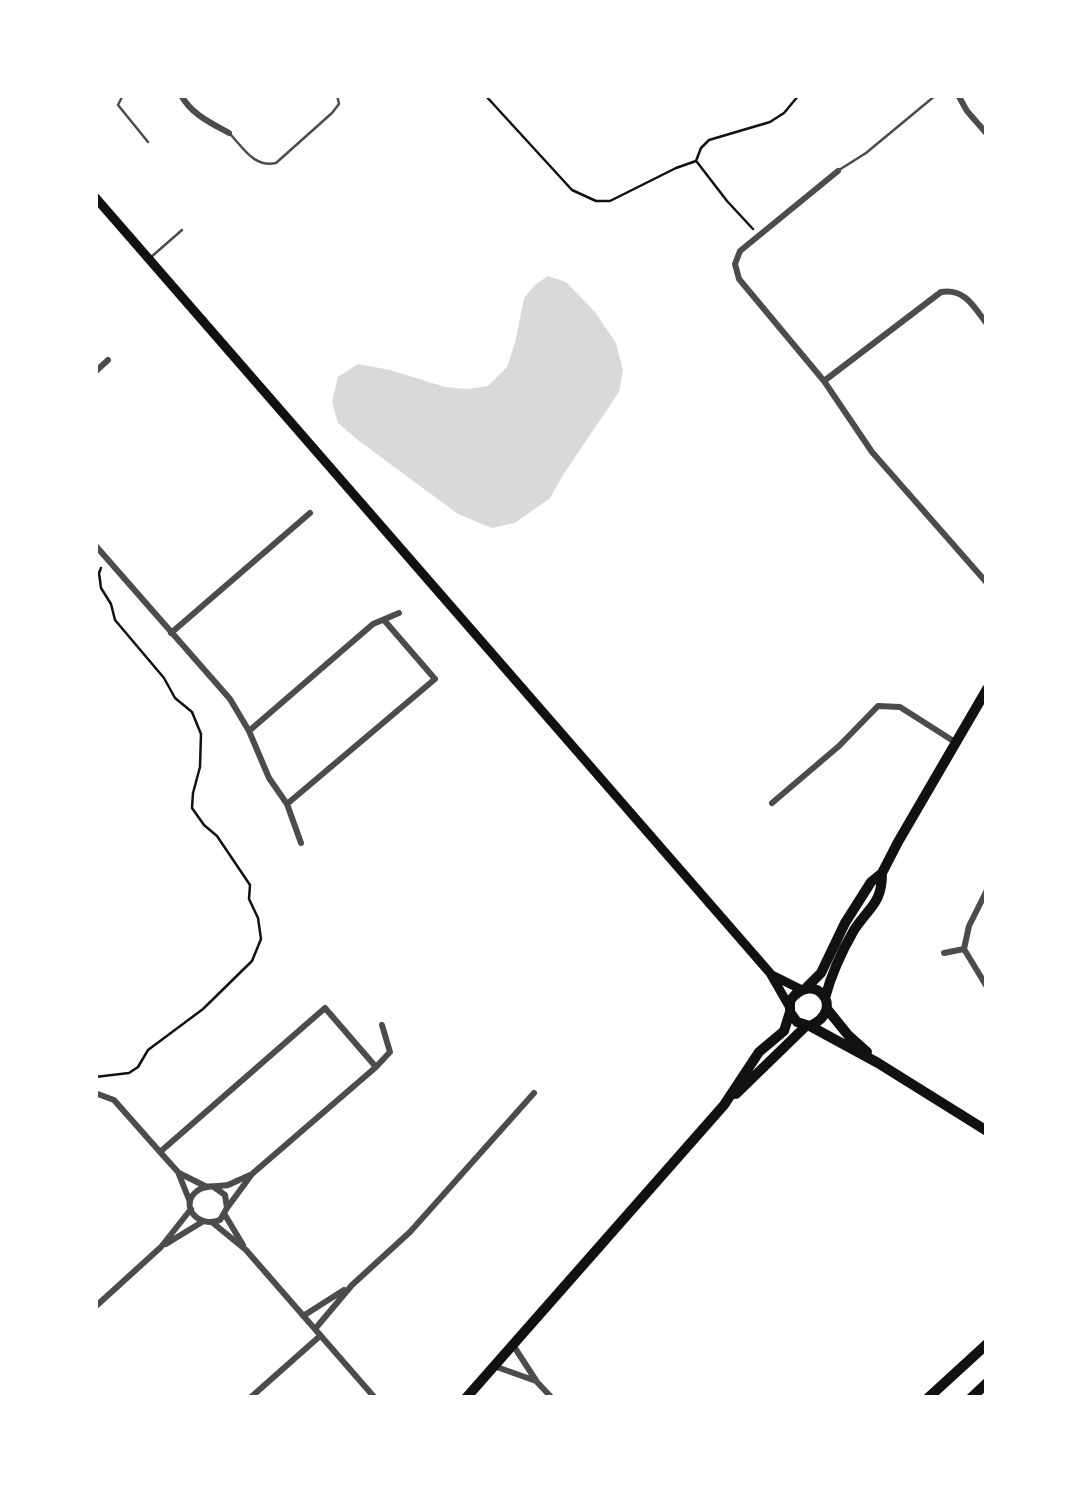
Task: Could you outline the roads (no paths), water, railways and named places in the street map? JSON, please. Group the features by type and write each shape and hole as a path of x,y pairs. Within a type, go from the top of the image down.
{"main road":[{"path":"95,197 770,973 797,1022 878,1063 987,1131"},
{"path":"466,1398 724,1105 808,1026 822,1019 830,978 855,929 882,890 882,874 898,842 987,689"},
{"path":"724,1105 752,1060 784,1031 792,996 820,972 871,882 882,874"},
{"path":"770,973 803,989 817,990 848,1035 878,1063"},
{"path":"928,1398 987,1344"},
{"path":"971,1398 987,1384"}],"street":[{"path":"182,95 183,101 202,119 229,133"},
{"path":"958,95 987,134"},
{"path":"838,171 740,251 735,264 740,279 824,381 872,452 987,583"},
{"path":"824,381 941,292 950,290 966,298 987,324"},
{"path":"95,372 108,360"},
{"path":"171,632 310,513"},
{"path":"95,545 230,699 286,804 301,843"},
{"path":"249,731 373,624 398,613"},
{"path":"286,804 435,678 384,620"},
{"path":"772,803 839,746 878,706 900,707 956,743"},
{"path":"987,890 969,926 964,949 987,987"},
{"path":"944,953 964,949"},
{"path":"160,1152 325,1008 376,1067"},
{"path":"213,1223 226,1212 252,1174 390,1052 382,1026"},
{"path":"95,1093 114,1100 178,1172 197,1219 213,1223 246,1250 374,1398"},
{"path":"303,1316 352,1285 410,1232 534,1093"},
{"path":"178,1172 225,1195 226,1212 246,1250"},
{"path":"161,1247 191,1206 195,1192 252,1174"},
{"path":"95,1307 161,1247 202,1222"},
{"path":"250,1398 317,1332 352,1285"},
{"path":"513,1345 552,1398"},
{"path":"494,1366 537,1382"}],"lane":[{"path":"123,95 118,105 148,142"},
{"path":"229,133 254,160 266,165 276,163 332,113 340,104 337,95"},
{"path":"838,171 936,95"},
{"path":"148,259 182,230"}]}
